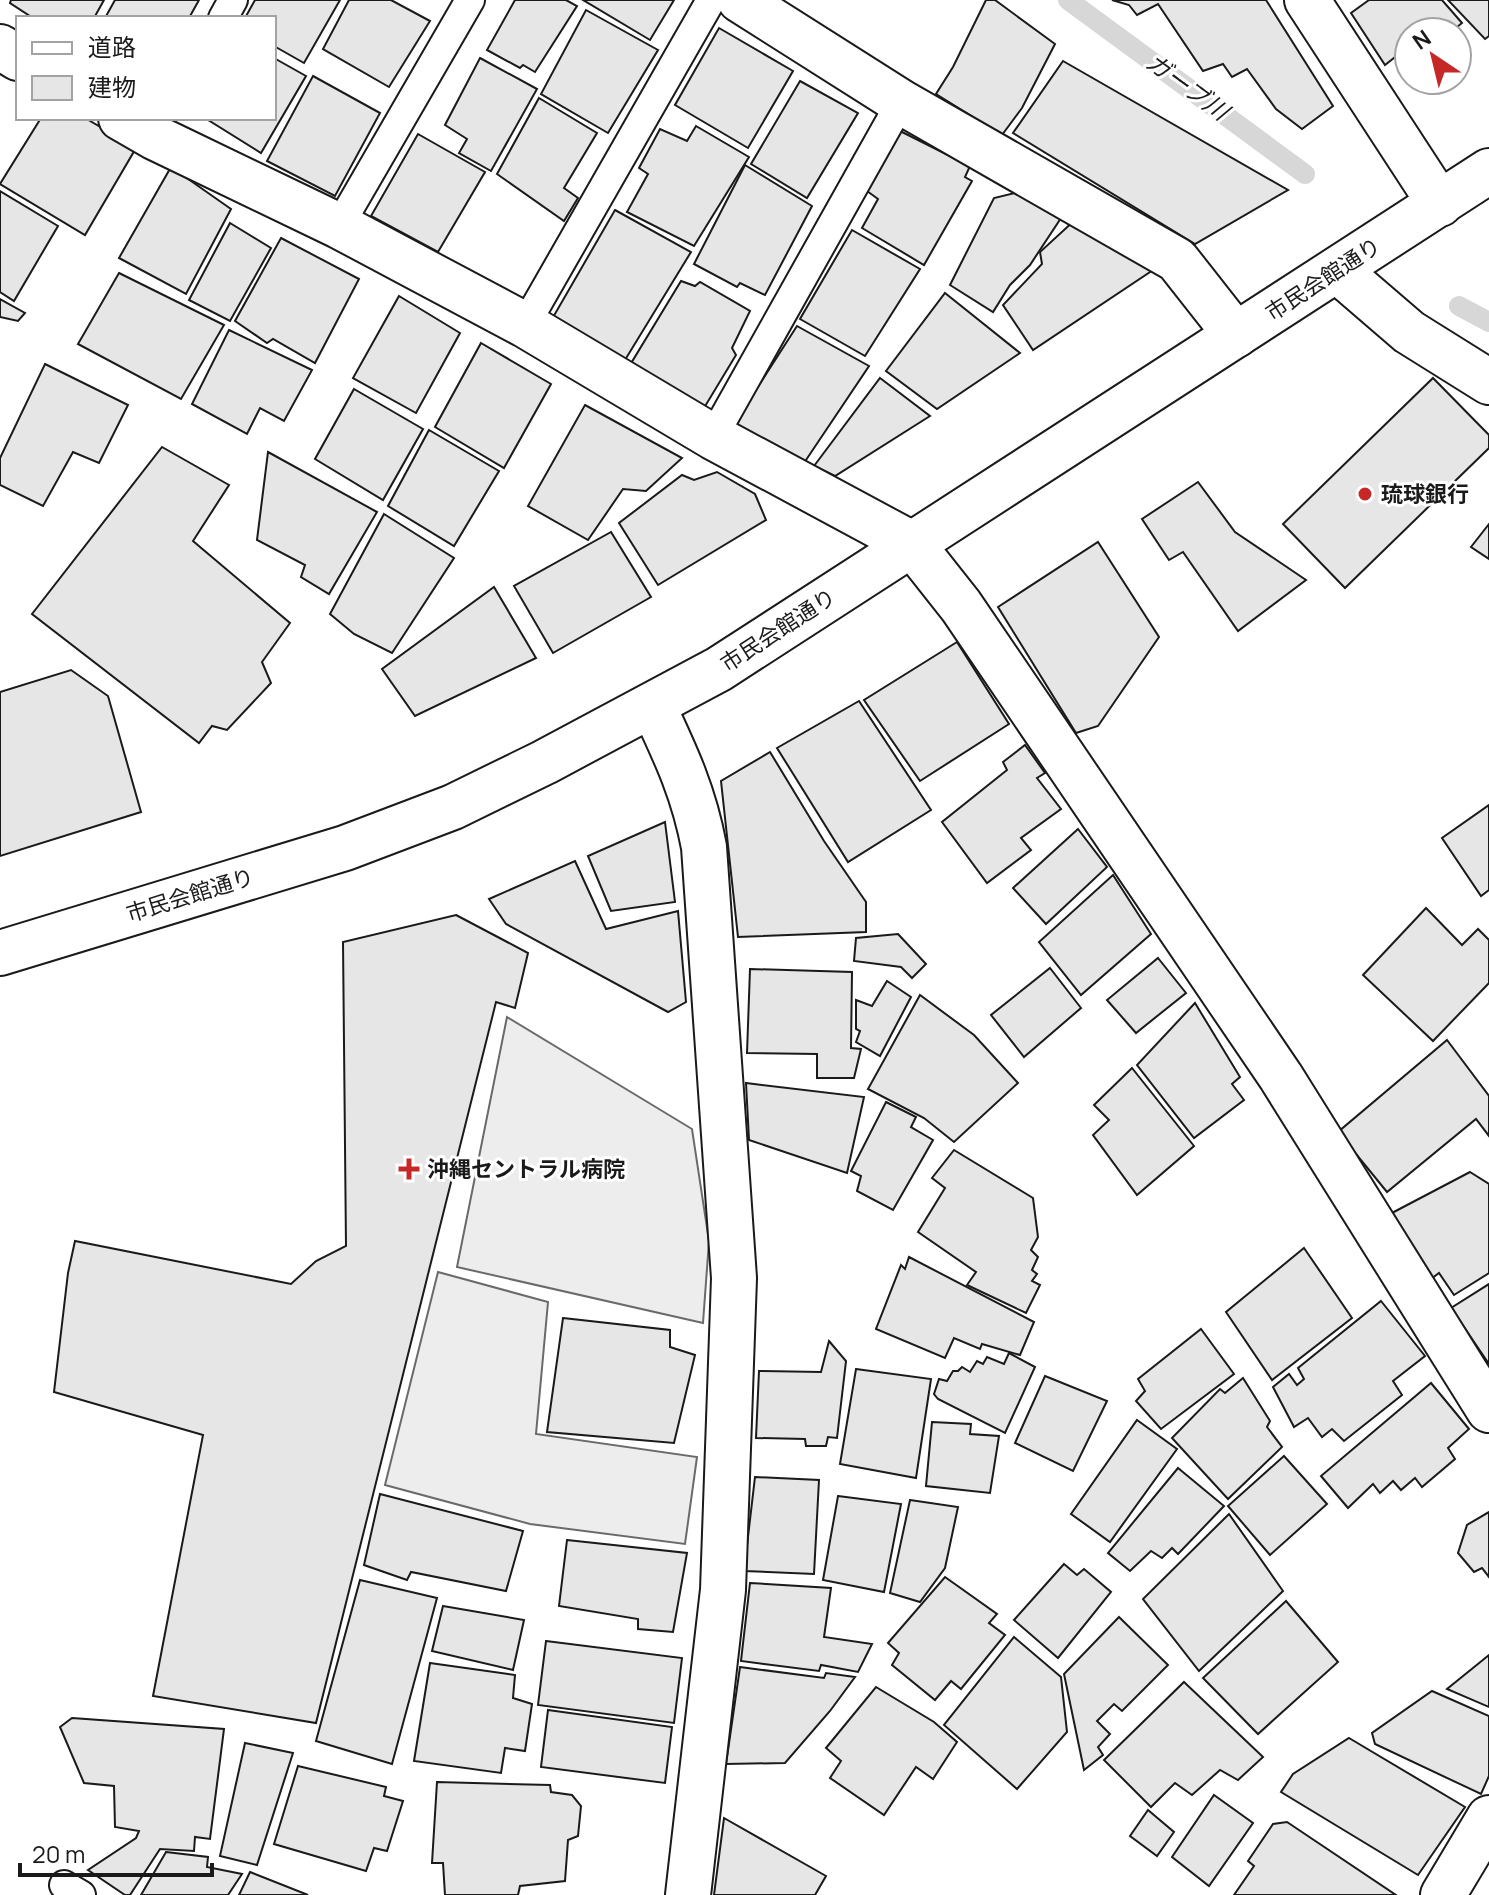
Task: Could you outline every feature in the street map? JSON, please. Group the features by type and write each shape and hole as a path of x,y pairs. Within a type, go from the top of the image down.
{"street":[{"path":"740,0 901,102 1177,260 1236,335"},
{"path":"1307,0 1440,204"},
{"path":"147,124 525,325 713,437 912,544 961,606 1281,1077 1489,1410"},
{"name":"市民会館通り","path":"0,953 345,848 402,827 453,807 653,706 719,669 1489,171"},
{"path":"1337,270 1409,332 1489,382"},
{"path":"653,706 687,780 704,847 734,1278 723,1590 688,1895"},
{"path":"1443,1895 1489,1818"}],"lane":[{"path":"339,226 470,0"},
{"path":"525,325 711,0"},
{"path":"713,437 901,102"}],"shaded area":[{"path":"507,1017 692,1129 709,1241 703,1323 457,1267"},
{"path":"438,1272 548,1302 536,1434 697,1457 685,1544 530,1524 385,1485"}],"building":[{"path":"11,0 104,0 95,16 30,16 10,3"},
{"path":"115,0 199,0 190,16 106,16"},
{"path":"255,0 340,0 304,63 276,47 276,16 246,16"},
{"path":"349,0 391,0 430,21 389,87 323,49"},
{"path":"515,0 566,0 577,6 535,72 523,65 520,68 487,50"},
{"path":"583,0 674,0 650,40"},
{"path":"986,0 995,0 1055,44 1022,108 1002,135 936,94"},
{"path":"1112,0 1266,0 1333,106 1302,129 1276,109 1247,69 1232,77 1223,64 1203,71 1158,4 1137,15 1129,5"},
{"path":"1369,0 1442,0 1456,16 1393,16 1393,59 1385,65 1351,13"},
{"path":"1448,0 1489,0 1489,36 1485,39 1473,26 1473,16 1463,16"},
{"path":"586,10 658,50 608,133 541,94"},
{"path":"719,28 793,71 748,148 675,105"},
{"path":"480,58 537,89 491,171 459,153 467,139 445,125"},
{"path":"276,59 306,76 261,153 208,120 276,120"},
{"path":"1063,61 1288,190 1195,244 1013,133"},
{"path":"313,76 380,113 335,196 267,161"},
{"path":"800,81 858,113 807,198 751,164"},
{"path":"539,98 597,133 564,188 578,198 564,221 497,174"},
{"path":"40,120 88,120 136,148 85,235 0,184"},
{"path":"696,126 749,157 694,246 627,212 648,174 639,168 660,129 687,141"},
{"path":"898,130 970,166 965,177 972,181 924,265 862,228 878,199 867,191"},
{"path":"418,134 485,172 438,252 371,216"},
{"path":"745,165 812,206 765,295 740,283 737,287 694,264"},
{"path":"171,167 231,209 186,294 119,258"},
{"path":"0,191 58,226 14,301 0,292"},
{"path":"1023,191 1063,215 1030,265 1010,285 993,312 950,285 994,198"},
{"path":"615,210 691,252 625,360 552,319"},
{"path":"1076,219 1153,270 1033,350 1003,305 1042,264 1040,252"},
{"path":"230,223 271,248 230,321 189,300"},
{"path":"852,230 920,269 865,356 800,319"},
{"path":"281,238 359,279 315,363 273,339 267,343 235,321"},
{"path":"119,273 224,325 181,399 78,344"},
{"path":"681,281 695,286 700,282 750,311 732,348 736,355 704,408 630,365"},
{"path":"945,293 1020,353 937,409 886,371"},
{"path":"399,296 460,333 416,413 353,378"},
{"path":"0,299 25,313 18,321 0,317"},
{"path":"797,326 869,366 804,463 734,424"},
{"path":"229,330 312,370 284,421 260,408 247,434 192,404"},
{"path":"481,343 551,384 504,468 435,427"},
{"path":"45,364 128,405 99,463 73,452 43,506 0,485 0,458"},
{"path":"880,378 930,416 835,476 814,466"},
{"path":"1433,378 1489,435 1489,448 1345,588 1283,524"},
{"path":"354,389 423,429 383,500 315,459"},
{"path":"585,405 682,458 646,491 623,489 588,540 528,506"},
{"path":"429,430 499,471 454,546 388,506"},
{"path":"162,447 229,485 193,541 290,623 262,662 271,683 227,730 212,726 199,743 32,614"},
{"path":"268,452 377,512 329,594 301,577 305,565 257,540"},
{"path":"717,472 755,494 766,520 658,585 619,523 682,475 694,480"},
{"path":"1198,482 1235,532 1306,580 1238,631 1183,552 1169,560 1142,519"},
{"path":"384,514 454,558 392,653 354,634 330,614"},
{"path":"1489,524 1489,559 1471,547"},
{"path":"611,532 651,597 553,653 514,586"},
{"path":"1098,542 1159,637 1098,726 1076,733 998,607"},
{"path":"494,587 536,658 415,716 382,669"},
{"path":"957,642 1009,724 920,781 864,700"},
{"path":"71,670 108,696 141,812 0,856 0,692"},
{"path":"859,701 931,810 848,862 777,748"},
{"path":"1025,745 1045,773 1037,778 1061,809 1021,838 1031,850 987,883 942,822 1007,770 1003,762"},
{"path":"770,752 824,841 866,902 866,932 738,937 721,781"},
{"path":"1489,805 1489,890 1481,896 1442,838"},
{"path":"665,822 675,902 611,911 588,856"},
{"path":"1078,829 1107,867 1046,924 1013,888"},
{"path":"575,861 606,929 678,911 686,1002 668,1012 506,924 489,899"},
{"path":"1113,875 1151,934 1081,995 1039,942"},
{"path":"1426,908 1462,945 1478,929 1489,940 1489,983 1433,1041 1363,975"},
{"name":"沖縄セントラル病院","path":"456,915 528,953 515,1008 496,1002 316,1723 153,1696 203,1435 54,1392 68,1273 75,1241 291,1284 316,1261 346,1246 343,942"},
{"path":"898,934 926,964 912,978 901,967 854,961 856,938"},
{"path":"1158,958 1186,993 1136,1033 1107,1000"},
{"path":"1050,968 1081,1008 1024,1057 991,1015"},
{"path":"750,969 852,972 851,1048 861,1049 854,1078 817,1078 817,1054 747,1053"},
{"path":"887,981 911,997 880,1056 856,1042 860,1031 856,1029 856,1000 872,1006"},
{"path":"920,995 974,1035 1018,1083 954,1142 924,1118 868,1089"},
{"path":"1195,1003 1240,1077 1232,1084 1244,1100 1194,1138 1137,1065"},
{"path":"1447,1040 1489,1096 1489,1136 1476,1119 1387,1192 1338,1132"},
{"path":"1132,1068 1194,1146 1137,1195 1093,1135 1109,1120 1094,1105"},
{"path":"746,1083 864,1097 847,1173 749,1140"},
{"path":"886,1102 916,1117 911,1127 933,1140 893,1210 857,1191 861,1176 851,1171"},
{"path":"954,1150 1033,1198 1038,1237 1031,1250 1038,1257 1032,1270 1037,1274 1032,1281 1040,1285 1026,1313 967,1285 976,1272 918,1232 945,1188 932,1178"},
{"path":"1470,1172 1489,1184 1489,1273 1454,1295 1439,1273 1431,1279 1390,1214"},
{"path":"1304,1248 1352,1318 1272,1380 1226,1312"},
{"path":"909,1257 1034,1322 1020,1355 982,1344 980,1349 954,1338 945,1358 876,1329 901,1265 905,1269"},
{"path":"1489,1284 1489,1364 1451,1308"},
{"path":"1381,1301 1425,1356 1393,1381 1402,1395 1344,1441 1332,1429 1322,1437 1308,1418 1294,1427 1273,1387 1289,1374 1297,1385 1304,1379 1298,1368"},
{"path":"563,1318 670,1330 670,1347 695,1355 674,1443 547,1432"},
{"path":"1201,1329 1234,1374 1161,1429 1136,1401 1145,1391 1138,1379"},
{"path":"829,1341 846,1361 837,1438 828,1437 826,1446 806,1446 805,1439 756,1438 759,1371 821,1372"},
{"path":"1009,1353 1035,1367 1005,1433 938,1399 934,1394 939,1379 947,1381 953,1371 962,1367 970,1372 977,1361 983,1364 987,1357 1004,1364"},
{"path":"856,1369 931,1379 916,1478 840,1464"},
{"path":"1045,1376 1107,1401 1073,1471 1015,1443"},
{"path":"1243,1378 1270,1421 1267,1427 1282,1447 1228,1499 1172,1438 1220,1389 1225,1393"},
{"path":"1431,1383 1469,1429 1448,1448 1455,1459 1422,1487 1415,1478 1401,1490 1393,1481 1380,1493 1373,1484 1348,1508 1321,1476"},
{"path":"1137,1420 1177,1449 1110,1542 1071,1514"},
{"path":"932,1422 971,1424 970,1434 999,1436 990,1493 926,1486"},
{"path":"1284,1456 1327,1504 1270,1555 1228,1506"},
{"path":"1178,1468 1224,1506 1178,1554 1172,1548 1162,1558 1151,1551 1130,1571 1108,1553"},
{"path":"755,1477 819,1480 814,1574 744,1571"},
{"path":"380,1494 523,1531 506,1591 411,1572 407,1580 364,1565"},
{"path":"838,1496 901,1504 884,1592 823,1580"},
{"path":"910,1500 958,1507 945,1568 920,1602 890,1593"},
{"path":"1489,1512 1489,1577 1482,1568 1474,1572 1458,1553 1467,1525"},
{"path":"1229,1514 1283,1591 1199,1671 1143,1599"},
{"path":"567,1540 687,1553 673,1632 638,1629 638,1619 559,1606"},
{"path":"1064,1564 1077,1575 1084,1569 1111,1592 1058,1658 1014,1620"},
{"path":"945,1577 997,1614 989,1623 1005,1635 961,1689 951,1681 935,1700 892,1665 899,1653 888,1643"},
{"path":"360,1580 437,1598 392,1764 316,1741"},
{"path":"750,1583 831,1588 824,1637 872,1644 858,1672 821,1665 819,1671 741,1661"},
{"path":"1286,1601 1338,1662 1258,1734 1203,1678"},
{"path":"443,1606 524,1620 513,1670 432,1651"},
{"path":"1119,1617 1168,1665 1122,1711 1114,1704 1097,1721 1110,1734 1098,1747 1103,1755 1084,1770 1064,1674"},
{"path":"1014,1637 1061,1677 1067,1732 1017,1789 944,1725"},
{"path":"546,1641 682,1658 674,1723 538,1705"},
{"path":"1489,1655 1489,1707 1447,1689"},
{"path":"430,1663 515,1675 513,1698 532,1704 525,1751 505,1748 501,1773 414,1761"},
{"path":"740,1667 824,1678 826,1673 855,1677 785,1763 726,1764"},
{"path":"1184,1682 1263,1757 1238,1780 1220,1770 1192,1795 1175,1783 1151,1807 1104,1760"},
{"path":"876,1687 934,1722 957,1742 933,1779 916,1767 884,1815 830,1778 841,1761 826,1748"},
{"path":"1432,1691 1489,1716 1489,1776 1481,1794 1375,1744 1372,1733"},
{"path":"548,1710 672,1727 665,1783 541,1767"},
{"path":"72,1718 224,1729 210,1839 195,1837 194,1851 160,1849 130,1895 125,1895 88,1870 136,1838 139,1831 115,1827 114,1786 84,1783 60,1727"},
{"path":"1349,1738 1465,1807 1418,1875 1281,1792 1293,1774"},
{"path":"245,1743 293,1753 257,1865 220,1856"},
{"path":"298,1766 386,1787 384,1796 403,1801 387,1851 374,1848 366,1871 274,1844"},
{"path":"437,1782 550,1785 551,1792 572,1795 581,1806 578,1836 568,1840 565,1881 520,1886 518,1895 445,1895 443,1863 432,1863"},
{"path":"1214,1795 1253,1823 1209,1886 1172,1857"},
{"path":"1148,1810 1174,1832 1157,1856 1130,1836"},
{"path":"724,1818 826,1876 815,1895 714,1895"},
{"path":"1287,1822 1396,1895 1234,1895 1254,1866 1248,1861 1273,1824"},
{"path":"166,1852 208,1857 207,1867 242,1874 228,1895 141,1895"},
{"path":"250,1872 308,1895 239,1895"}],"waterway":[{"name":"ガーブ川","path":"1068,0 1305,174"},
{"name":"ガーブ川","path":"1459,306 1489,322"}],"place":[{"name":"琉球銀行","path":"1365,494"},
{"name":"沖縄セントラル病院","path":"409,1169"}]}
